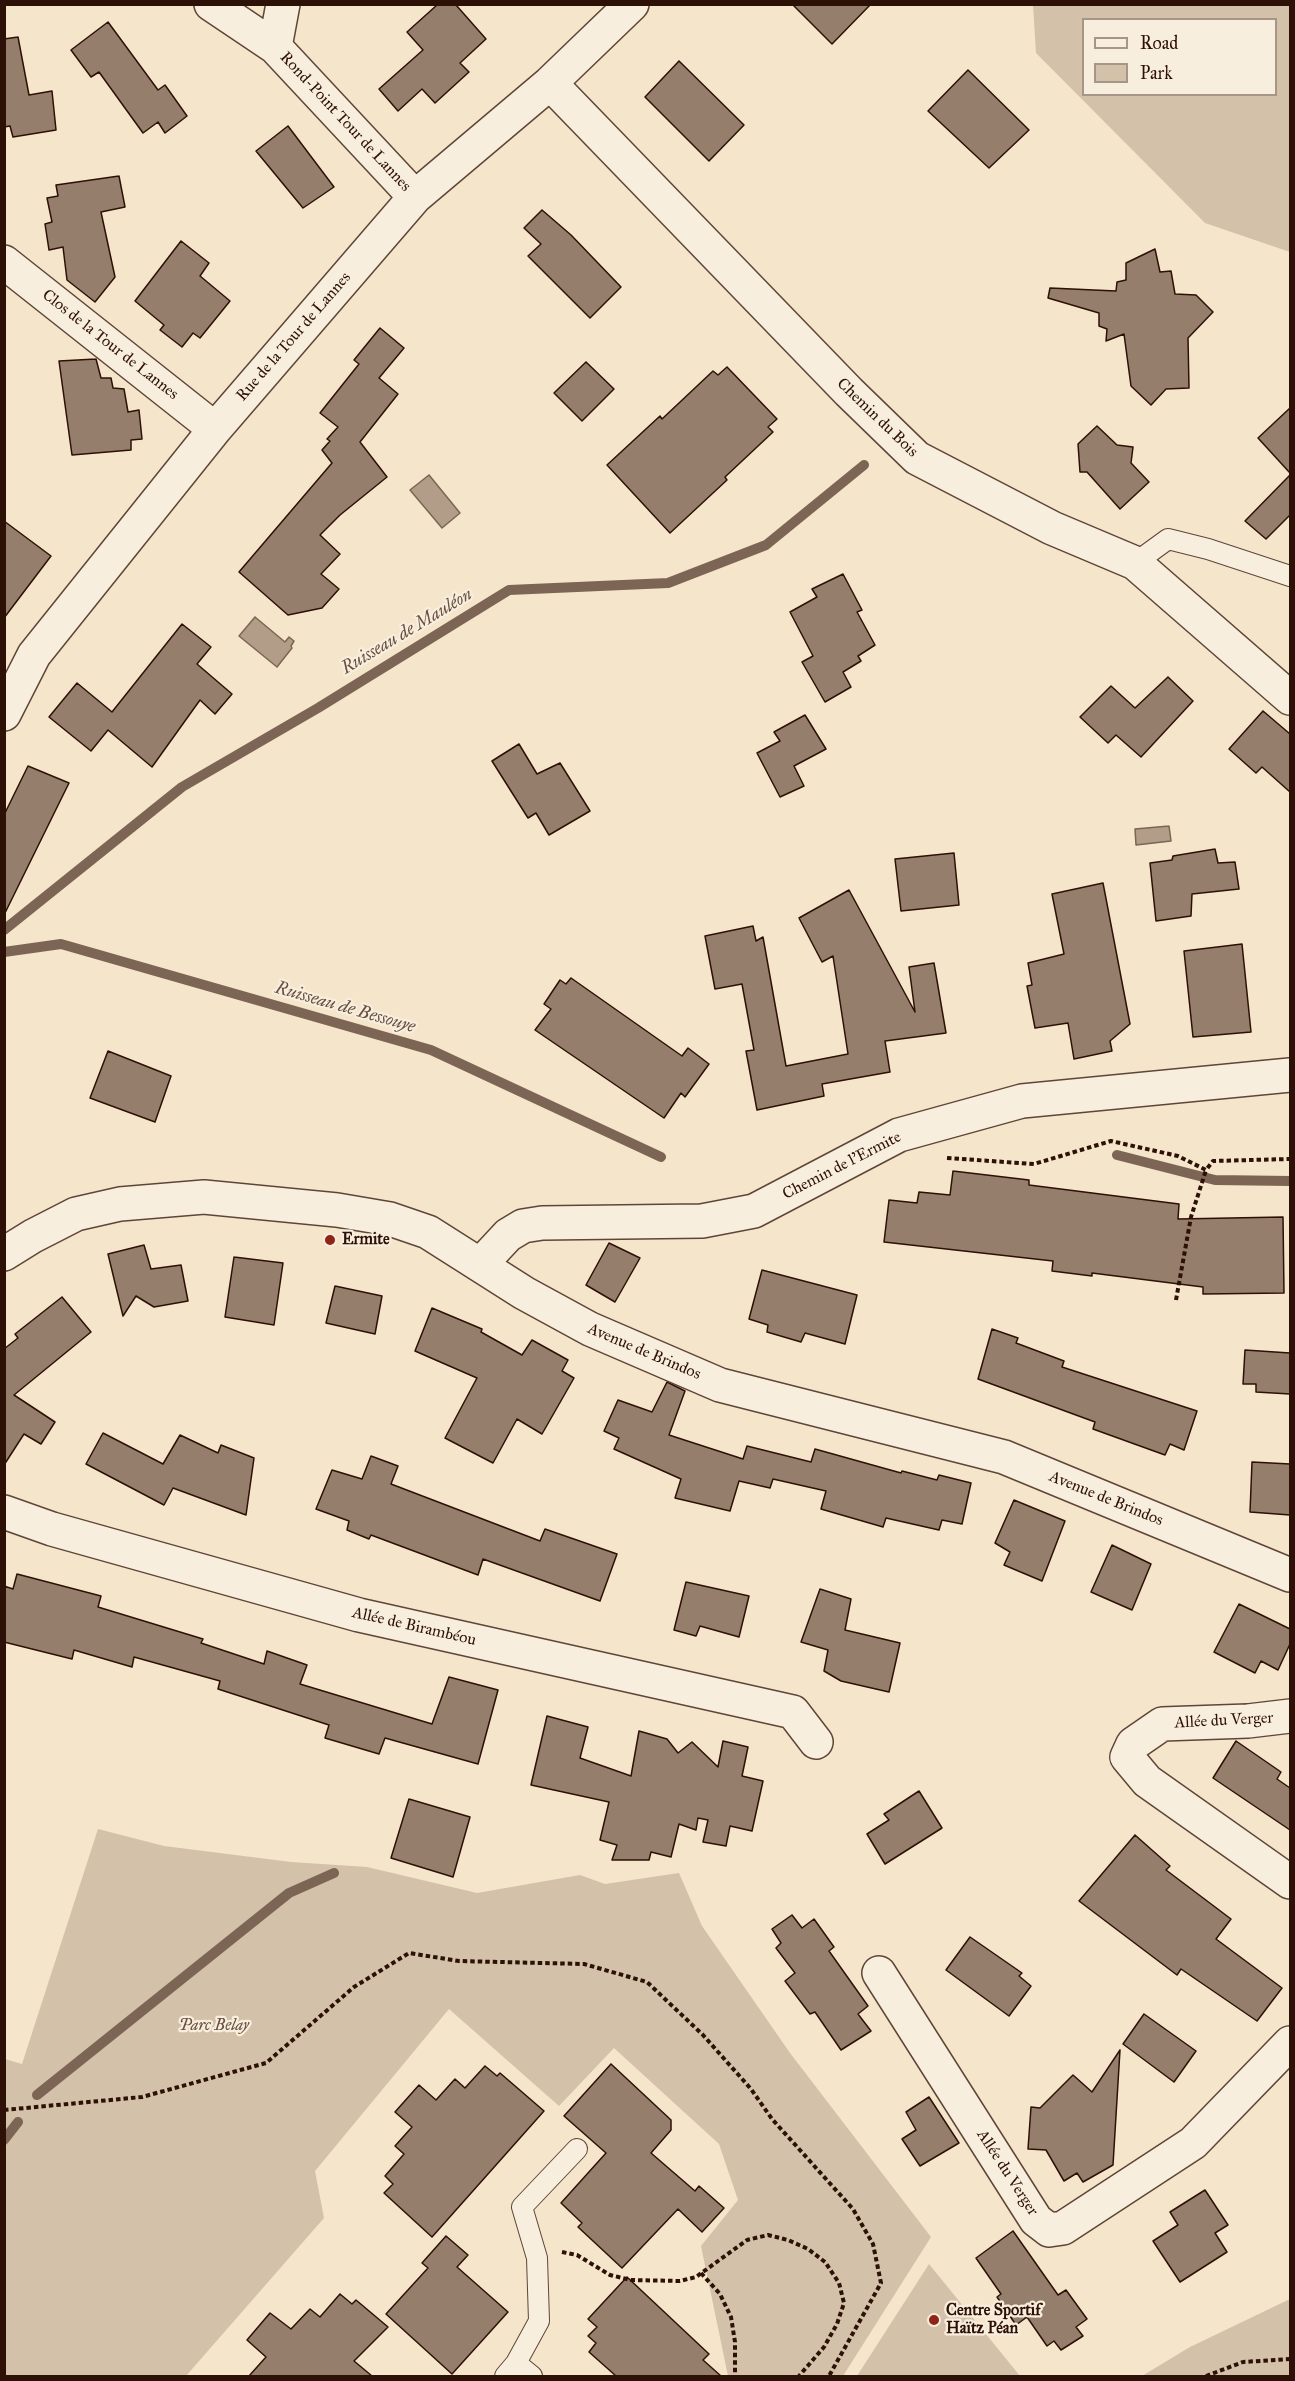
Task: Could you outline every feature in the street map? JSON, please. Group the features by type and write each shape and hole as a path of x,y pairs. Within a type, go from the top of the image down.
{"street":[{"name":"Rond-Point Tour de Lannes","path":"211,4 275,47 415,197"},
{"name":"Rond-Point Tour de Lannes","path":"275,47 283,4"},
{"name":"Rue de la Tour de Lannes","path":"4,714 34,655 215,429 415,197 550,83 632,4"},
{"name":"Chemin du Bois","path":"550,83 841,384 917,458 1052,528 1135,563 1290,698"},
{"name":"Clos de la Tour de Lannes","path":"4,262 215,429"},
{"name":"Chemin de l'Ermite","path":"480,1265 508,1236 523,1226 542,1223 702,1221 754,1210 899,1136 1022,1101 1290,1075"},
{"name":"Avenue de Brindos","path":"4,1254 76,1214 120,1204 204,1197 337,1210 390,1219 428,1232 590,1329 720,1385 1004,1457 1290,1575"},
{"name":"Allée de Birambéou","path":"4,1512 63,1532 359,1615 794,1713 816,1742"},
{"name":"Allée du Verger","path":"1290,1716 1248,1721 1162,1724 1133,1744 1127,1756 1147,1780 1290,1882"},
{"name":"Allée du Verger","path":"879,1973 1036,2220 1049,2230 1063,2228 1193,2144 1290,2043"}],"lane":[{"path":"1135,563 1168,539 1208,549 1290,576"},
{"path":"532,2376 511,2370 539,2321 537,2258 522,2207 577,2149"}],"path":[{"path":"940,1157 1034,1164 1112,1141 1178,1156 1206,1170"},
{"path":"1176,1300 1191,1217 1206,1170 1213,1161 1290,1159"},
{"path":"4,2110 142,2097 266,2063 354,1987 409,1953 459,1961 584,1964 647,1982 703,2035 751,2089 772,2119 853,2209 873,2244 881,2283 829,2376"},
{"path":"561,2251 577,2255 610,2275 631,2280 681,2281 701,2273 747,2240 768,2235 788,2240 808,2249 825,2262 839,2283 844,2303 837,2324 824,2347 800,2376"},
{"path":"701,2273 720,2294 730,2317 735,2342 735,2376"},
{"path":"1206,2376 1243,2362 1290,2360"}],"green space":[{"path":"1033,5 1290,5 1290,252 1205,223 1036,53"},
{"name":"Parc Belay","path":"98,1829 164,1846 291,1862 367,1867 477,1893 580,1875 605,1884 679,1873 702,1926 790,2053 931,2237 843,2376 728,2376 701,2246 738,2200 719,2144 614,2048 559,2106 449,2009 315,2171 324,2218 186,2376 5,2376 5,2059 22,2064"},
{"name":"Centre Sportif Haïtz Péan","path":"929,2264 1020,2376 857,2376"},
{"path":"1290,2299 1290,2376 1142,2376 1190,2347"}],"shaded area":[{"path":"429,475 460,513 442,528 410,490"},
{"path":"255,617 285,642 289,637 294,641 292,648 277,667 239,636"},
{"path":"1169,826 1171,841 1136,845 1135,829"}],"building":[{"path":"792,4 871,4 832,44"},
{"path":"437,5 456,5 486,39 460,63 469,72 435,103 422,89 398,111 379,89 423,50 407,32"},
{"path":"108,22 158,90 165,85 187,116 165,133 158,122 143,133 99,72 91,77 71,50"},
{"path":"18,37 29,95 52,91 56,130 13,137 10,126 4,127 4,39"},
{"path":"679,61 744,125 709,161 645,97"},
{"path":"968,70 1029,130 989,168 928,111"},
{"path":"288,126 334,187 303,208 256,151"},
{"path":"119,176 125,207 101,212 115,277 95,302 67,280 63,247 49,250 45,224 52,222 47,198 58,196 56,185"},
{"path":"542,210 571,235 621,287 590,318 528,256 541,244 524,228"},
{"path":"181,241 209,263 200,276 230,301 200,338 193,333 182,347 160,330 164,325 135,301"},
{"path":"1155,249 1160,272 1171,271 1175,294 1196,295 1213,312 1188,338 1189,388 1166,389 1151,405 1131,386 1124,334 1106,341 1107,329 1099,326 1099,313 1048,298 1050,288 1116,291 1117,282 1126,280 1126,263"},
{"path":"380,328 404,348 379,378 398,394 360,442 387,477 340,515 320,535 340,554 321,574 339,589 322,608 288,615 239,572 332,463 322,450 330,441 327,439 338,427 320,413 359,364 354,360"},
{"path":"96,359 101,378 111,378 113,388 124,389 128,412 139,410 142,439 131,440 131,450 72,455 59,361"},
{"path":"586,362 614,389 582,421 554,393"},
{"path":"727,367 777,419 768,427 773,432 725,477 727,480 670,533 607,465 660,416 662,419 713,371 718,375"},
{"path":"1290,408 1290,473 1258,438"},
{"path":"1097,426 1117,445 1133,447 1131,463 1149,482 1120,509 1087,472 1080,472 1078,444"},
{"path":"1290,475 1290,515 1266,539 1245,521"},
{"path":"4,521 51,556 4,618"},
{"path":"843,574 862,610 857,612 875,645 858,656 861,661 843,672 851,687 825,702 802,662 813,656 790,612 817,597 812,589"},
{"path":"182,624 211,647 197,664 232,694 215,714 200,700 152,767 108,730 91,751 49,717 77,683 112,712"},
{"path":"1168,677 1193,701 1141,757 1116,735 1108,743 1080,717 1111,686 1135,708"},
{"path":"1263,711 1290,734 1290,792 1262,767 1256,773 1229,749"},
{"path":"805,715 826,749 794,766 804,786 780,797 757,753 780,741 774,732"},
{"path":"519,744 537,774 560,763 590,811 549,835 536,813 528,818 492,761"},
{"path":"28,766 69,783 4,915 4,815"},
{"path":"1215,849 1218,863 1235,862 1239,889 1192,894 1191,916 1156,921 1150,863 1172,860 1173,856"},
{"path":"954,853 959,905 901,911 895,859"},
{"path":"1103,883 1130,1024 1110,1041 1112,1051 1074,1059 1068,1023 1035,1028 1027,986 1032,985 1028,963 1064,954 1052,894"},
{"path":"849,890 915,1012 909,967 934,963 946,1033 885,1041 890,1072 822,1084 824,1096 757,1110 746,1051 754,1050 742,984 715,989 705,936 753,926 756,941 763,937 786,1066 848,1054 833,956 822,962 799,918"},
{"path":"1242,944 1251,1032 1193,1037 1184,951"},
{"path":"571,978 682,1056 688,1048 709,1064 685,1097 681,1093 664,1118 535,1030 551,1009 544,1004 560,980 566,984"},
{"path":"108,1051 171,1076 155,1122 90,1098"},
{"path":"953,1171 1029,1180 1029,1185 1179,1204 1178,1219 1283,1217 1284,1293 1203,1294 1203,1287 1092,1273 1092,1276 1052,1271 1053,1261 884,1242 889,1200 917,1203 919,1192 950,1195"},
{"path":"609,1243 640,1258 615,1302 586,1285"},
{"path":"144,1245 151,1269 181,1265 188,1301 154,1307 136,1296 123,1316 108,1254"},
{"path":"234,1257 283,1263 274,1325 225,1317"},
{"path":"762,1270 857,1295 845,1344 805,1333 801,1342 767,1332 768,1325 749,1319"},
{"path":"335,1286 382,1296 375,1334 326,1323"},
{"path":"62,1297 91,1332 14,1395 55,1422 41,1444 24,1434 4,1465 4,1349 18,1338 15,1334"},
{"path":"432,1308 482,1329 481,1332 522,1355 532,1340 568,1360 562,1371 574,1378 542,1434 517,1419 493,1463 445,1438 477,1378 415,1351"},
{"path":"992,1329 1018,1338 1016,1343 1064,1361 1062,1367 1197,1411 1184,1450 1170,1444 1165,1455 1093,1429 1095,1422 978,1379"},
{"path":"1245,1350 1290,1353 1290,1394 1256,1392 1256,1384 1243,1384"},
{"path":"667,1382 685,1391 669,1435 743,1459 747,1446 811,1462 815,1449 901,1473 902,1471 937,1480 939,1475 971,1483 962,1524 942,1520 939,1530 886,1518 883,1527 821,1509 826,1491 773,1479 770,1488 739,1481 730,1511 675,1498 681,1479 614,1449 619,1438 604,1431 618,1400 652,1412"},
{"path":"103,1433 163,1464 180,1435 218,1453 221,1445 254,1458 246,1515 173,1488 164,1505 86,1464"},
{"path":"371,1456 398,1466 391,1484 540,1541 545,1529 617,1554 600,1601 483,1559 478,1575 371,1535 369,1539 347,1530 349,1521 316,1509 332,1470 362,1479"},
{"path":"1252,1462 1290,1464 1290,1515 1250,1512"},
{"path":"1014,1500 1065,1521 1042,1581 1004,1565 1010,1552 995,1543"},
{"path":"1112,1545 1151,1564 1132,1610 1091,1592"},
{"path":"17,1574 101,1596 98,1607 203,1639 201,1643 264,1664 267,1651 307,1665 300,1684 432,1724 449,1677 498,1690 478,1764 385,1738 379,1754 325,1738 329,1725 218,1689 220,1681 134,1657 132,1667 74,1650 72,1659 4,1642 4,1586 13,1589"},
{"path":"686,1582 749,1596 739,1637 700,1626 696,1636 674,1630"},
{"path":"820,1589 851,1599 845,1630 900,1643 889,1692 841,1681 824,1671 828,1650 801,1642"},
{"path":"1239,1604 1290,1629 1290,1644 1278,1670 1261,1661 1255,1673 1214,1652"},
{"path":"547,1716 588,1727 580,1758 631,1776 639,1731 667,1739 678,1753 692,1742 718,1767 723,1741 748,1747 742,1776 763,1781 752,1831 730,1826 726,1846 703,1842 708,1820 698,1818 696,1830 679,1824 671,1857 651,1852 649,1860 612,1860 617,1845 600,1840 609,1802 531,1785"},
{"path":"1236,1741 1281,1772 1277,1779 1290,1788 1290,1830 1213,1778"},
{"path":"919,1791 942,1828 885,1864 867,1834 889,1820 884,1814"},
{"path":"409,1799 470,1817 453,1877 391,1858"},
{"path":"1135,1835 1170,1866 1166,1870 1231,1919 1216,1939 1282,1988 1257,2021 1181,1969 1177,1975 1079,1901"},
{"path":"792,1915 802,1928 814,1919 834,1947 829,1951 868,2006 858,2014 871,2031 841,2050 815,2012 810,2014 785,1981 795,1973 776,1948 781,1943 772,1929"},
{"path":"970,1937 1022,1973 1019,1976 1031,1986 1009,2016 946,1970"},
{"path":"1144,2014 1196,2051 1174,2082 1123,2044"},
{"path":"1120,2050 1113,2165 1083,2182 1077,2173 1064,2181 1046,2150 1028,2149 1031,2107 1040,2108 1073,2075 1092,2092"},
{"path":"611,2064 671,2120 671,2130 651,2153 695,2191 699,2186 724,2208 702,2232 678,2209 622,2268 578,2227 582,2223 561,2203 606,2153 564,2116"},
{"path":"485,2066 497,2076 500,2073 544,2111 432,2237 384,2193 393,2184 385,2176 404,2154 395,2146 412,2127 395,2112 419,2085 436,2100 455,2079 465,2088"},
{"path":"929,2097 959,2143 920,2166 902,2139 916,2130 906,2112"},
{"path":"1205,2190 1228,2225 1215,2233 1227,2252 1180,2282 1153,2241 1178,2225 1170,2212"},
{"path":"1013,2231 1058,2295 1066,2290 1087,2319 1076,2327 1083,2336 1061,2350 1054,2341 1047,2346 1027,2317 1016,2325 997,2297 1001,2294 976,2258"},
{"path":"446,2236 468,2255 457,2267 508,2312 452,2374 386,2314 428,2268 422,2263"},
{"path":"627,2277 709,2354 703,2360 721,2376 616,2376 589,2352 596,2343 588,2336 597,2327 588,2319"},
{"path":"340,2294 352,2304 356,2300 388,2327 354,2361 372,2376 249,2376 266,2357 247,2340 270,2313 291,2329 310,2309 320,2317"}],"waterway":[{"name":"Ruisseau de Mauléon","path":"4,930 182,787 318,708 509,590 668,583 766,545 864,465"},
{"name":"Ruisseau de Bessouye","path":"4,952 61,944 431,1050 661,1157"},
{"name":"Ruisseau de Bessouye","path":"1117,1155 1215,1180 1290,1181"},
{"path":"37,2095 289,1893 334,1873"},
{"path":"4,2140 18,2122"}],"place":[{"name":"Ermite","path":"330,1240"},
{"name":"Centre Sportif Haïtz Péan","path":"934,2320"}]}
